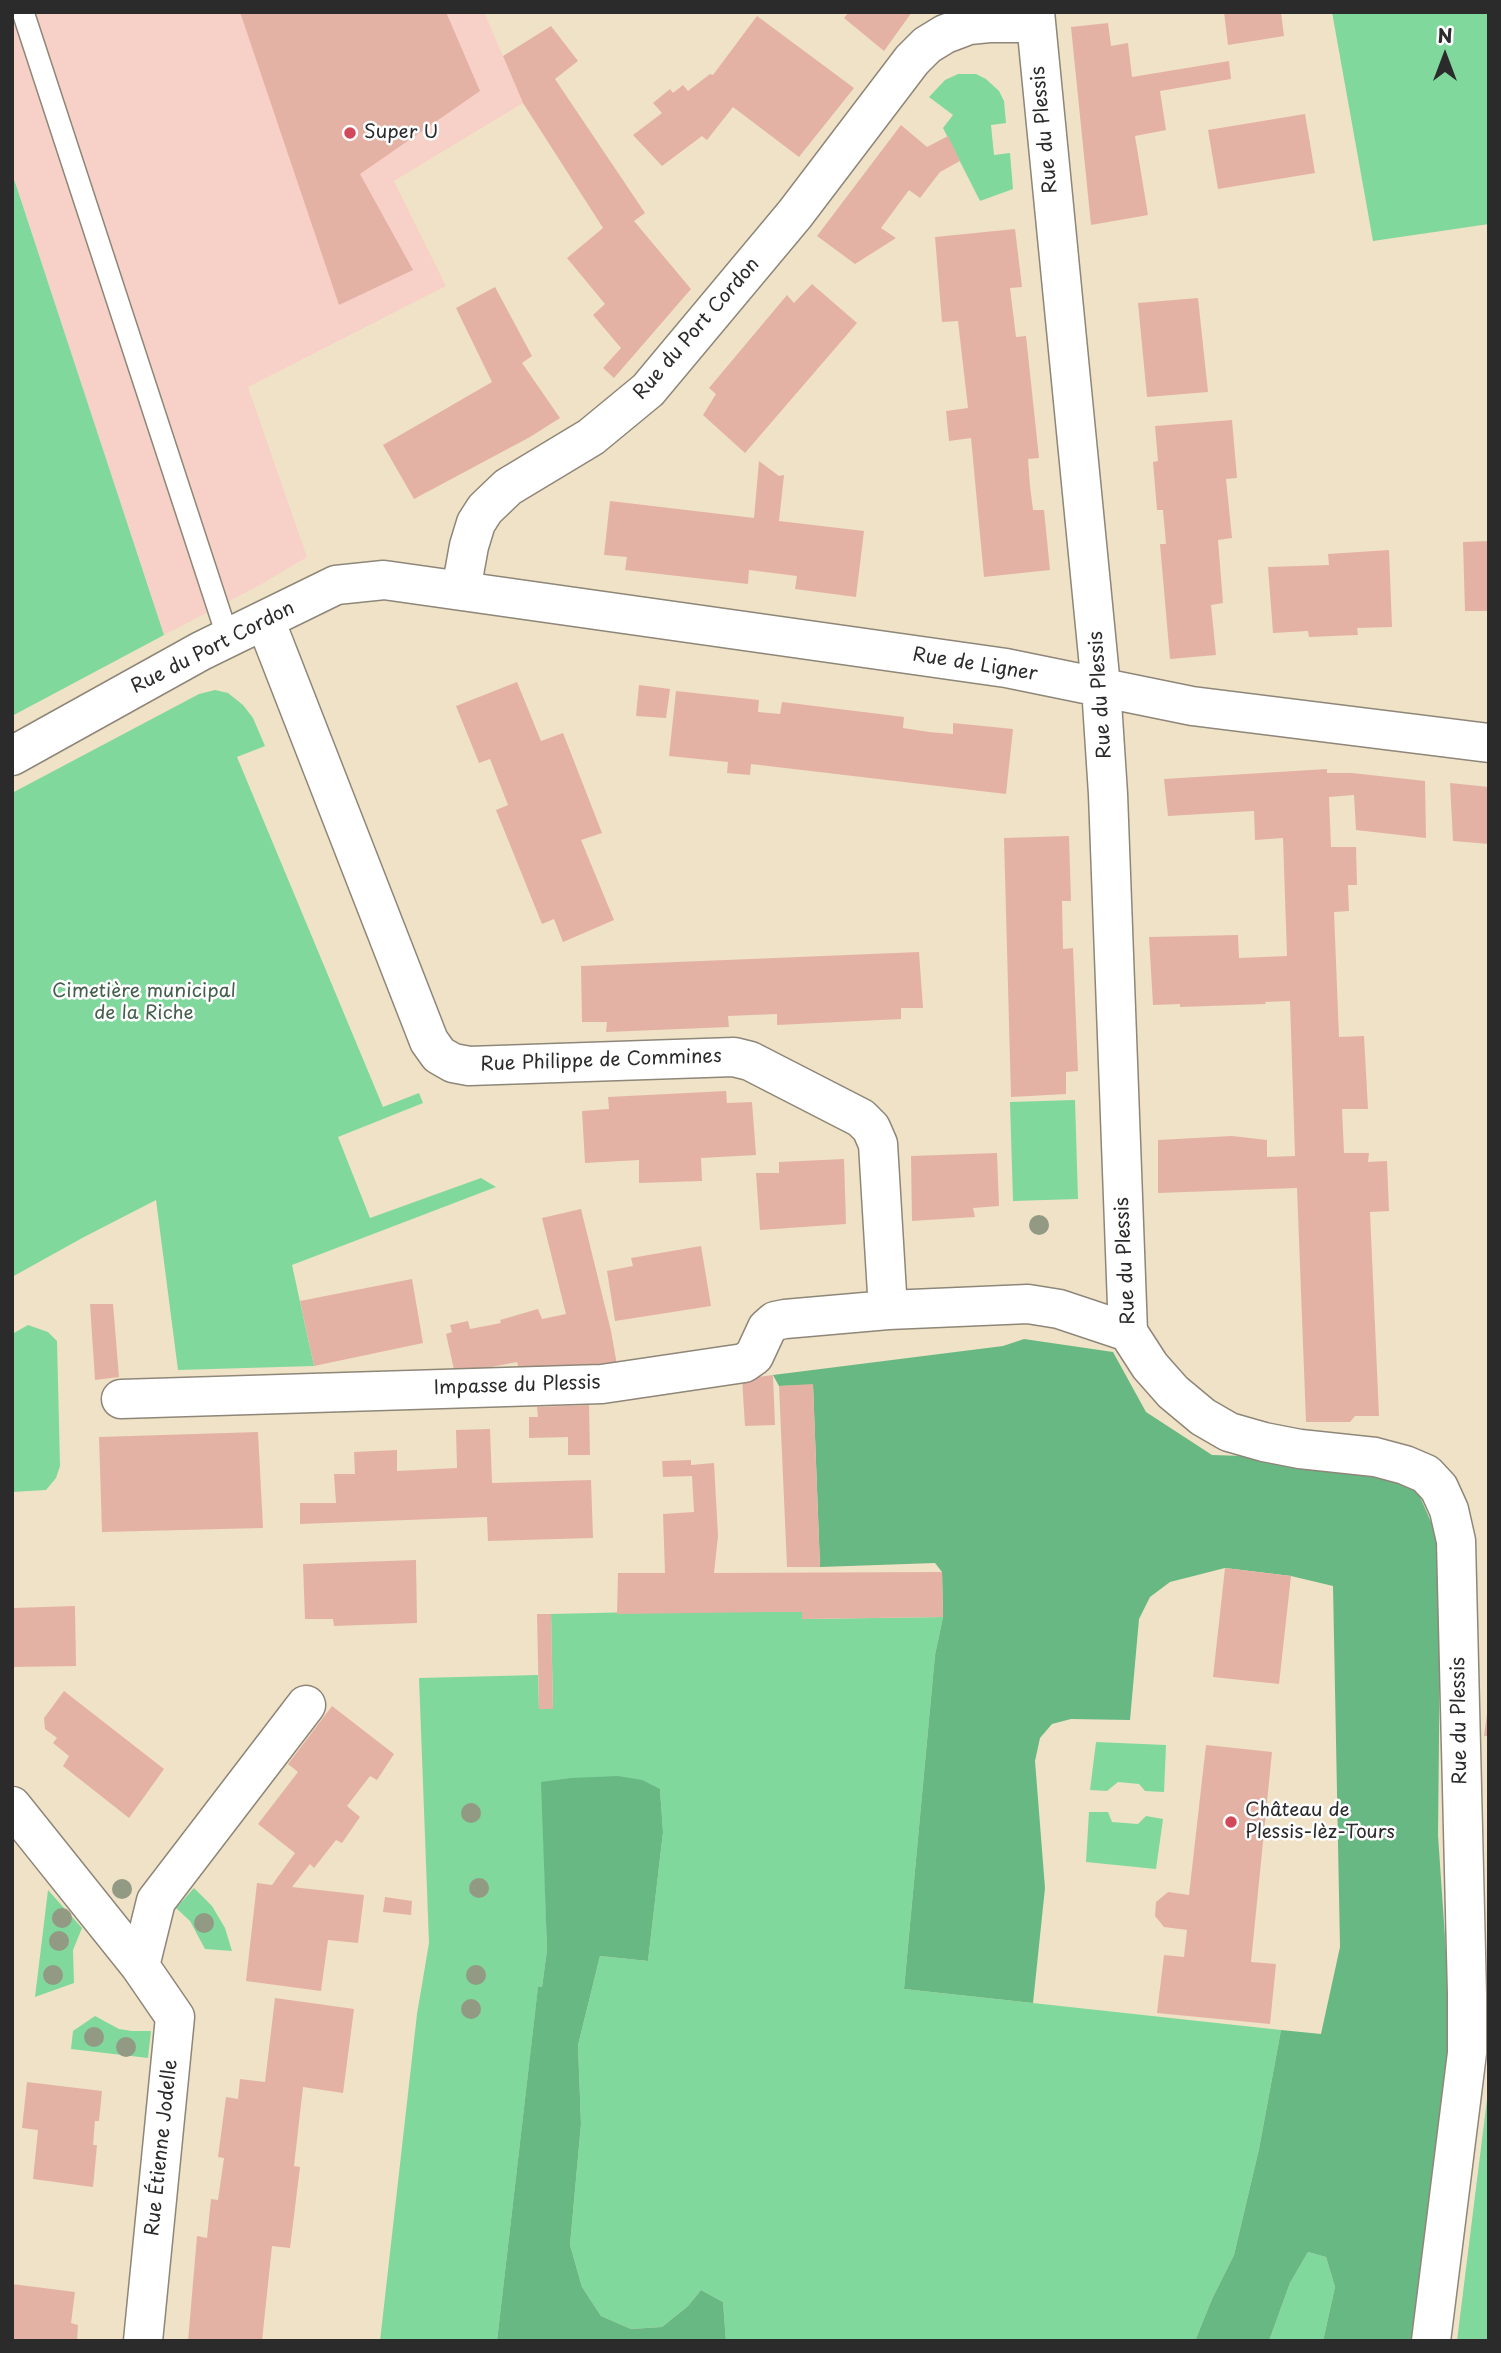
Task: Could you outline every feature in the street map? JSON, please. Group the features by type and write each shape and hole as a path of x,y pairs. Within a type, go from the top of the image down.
{"street":[{"name":"Rue du Port Cordon","path":"12,756 228,638 336,585 384,580 461,590 469,546 476,523 485,509 509,487 591,437 648,390 795,214 912,60 927,45 945,34 969,25 1035,18"},
{"name":"Rue du Plessis","path":"1035,18 1101,687 1108,794 1128,1332 1150,1366 1173,1392 1203,1417 1221,1427 1264,1442 1300,1449 1375,1457 1426,1474 1439,1488 1449,1510 1456,1541 1467,2053 1431,2341"},
{"name":"Rue de Ligner","path":"461,590 1006,668 1204,707 1489,743"},
{"name":"Rue Philippe de Commines","path":"265,620 429,1041 439,1055 453,1063 469,1066 734,1057 750,1061 860,1118 871,1128 878,1144 888,1310"},
{"path":"888,1310 1028,1304 1059,1309 1128,1332"},
{"name":"Impasse du Plessis","path":"121,1399 602,1384 744,1363 754,1356 767,1328 775,1321 888,1310"},
{"path":"140,1966 156,1901 306,1705"},
{"name":"Rue Étienne Jodelle","path":"12,1806 140,1966 176,2017 143,2341"}],"lane":[{"path":"23,12 228,638"}],"shaded area":[{"path":"12,12 484,12 523,103 394,181 446,286 248,387 307,557 164,635 12,173"}],"green space":[{"path":"1332,12 1489,12 1489,224 1373,241"},
{"path":"958,74 976,74 986,79 999,91 1004,101 1006,123 991,125 994,155 1010,153 1013,189 980,201 943,128 953,115 929,97 945,80"},
{"path":"12,173 164,635 12,716"},
{"name":"Cimetière municipal de la Riche","path":"215,690 228,693 243,705 253,718 265,746 237,757 383,1107 419,1093 423,1103 338,1137 370,1218 481,1178 496,1187 292,1265 314,1366 178,1370 156,1200 12,1277 12,793 199,694"},
{"path":"1075,1100 1078,1199 1013,1201 1010,1102"},
{"path":"28,1325 48,1332 57,1341 60,1466 56,1478 46,1490 12,1492 12,1334"},
{"path":"1024,1339 1113,1352 1146,1412 1212,1455 1377,1460 1418,1492 1441,1545 1438,1835 1451,2025 1412,2341 1323,2341 1335,2287 1326,2257 1308,2252 1290,2283 1269,2341 1195,2341 1234,2255 1259,2149 1281,2030 1321,2034 1340,1947 1333,1586 1291,1576 1225,1568 1170,1582 1150,1597 1139,1619 1130,1720 1071,1719 1052,1724 1040,1738 1035,1761 1045,1888 1033,2003 904,1989 935,1655 943,1617 942,1572 935,1563 820,1567 813,1385 779,1386 773,1375 1003,1346"},
{"path":"802,1612 803,1619 943,1617 935,1655 904,1989 1281,2030 1259,2149 1234,2255 1195,2341 726,2341 723,2302 701,2290 688,2306 662,2327 631,2329 601,2316 582,2287 570,2245 581,2124 578,2045 600,1956 648,1961 663,1832 660,1789 542,1782 547,1950 542,1987 538,1988 497,2341 380,2341 417,2014 429,1943 419,1678 538,1675 539,1709 553,1709 551,1614"},
{"path":"1096,1742 1166,1745 1164,1792 1145,1791 1139,1784 1118,1782 1107,1791 1090,1790"},
{"path":"618,1776 642,1780 660,1789 663,1832 648,1961 600,1956 578,2045 581,2124 570,2245 582,2287 601,2316 631,2329 662,2327 688,2306 701,2290 723,2302 726,2341 497,2341 538,1987 542,1987 547,1950 541,1782"},
{"path":"1089,1812 1108,1812 1112,1822 1138,1824 1146,1816 1163,1819 1156,1869 1086,1862"},
{"path":"194,1888 212,1906 225,1928 232,1951 205,1949 190,1921 176,1908"},
{"path":"48,1890 82,1928 73,1950 74,1983 35,1997"},
{"path":"95,2016 119,2029 151,2031 148,2058 71,2049 73,2031"},
{"path":"1489,2083 1489,2341 1457,2341"},
{"path":"1308,2252 1326,2257 1335,2287 1323,2341 1269,2341 1290,2283"}],"building":[{"name":"Super U","path":"240,12 446,12 480,91 360,174 413,270 339,305"},
{"path":"849,12 912,12 884,51 844,18"},
{"path":"1224,12 1281,12 1284,36 1228,45"},
{"path":"757,16 854,88 799,157 733,107 707,140 702,136 662,166 633,135 662,113 653,103 670,89 673,93 683,85 688,91 710,74 713,75"},
{"path":"1108,23 1111,46 1128,43 1132,77 1229,61 1231,79 1160,91 1166,130 1135,136 1148,215 1091,225 1071,27"},
{"path":"551,26 578,61 555,79 645,213 634,221 691,289 614,378 603,368 621,348 593,315 605,304 567,258 603,228 523,103 503,56"},
{"path":"1305,114 1315,173 1218,189 1208,130"},
{"path":"901,125 927,147 948,136 960,161 940,172 920,198 909,190 881,228 896,238 855,264 817,236"},
{"path":"1015,229 1022,287 1010,288 1016,337 1026,336 1039,458 1028,459 1030,486 1033,510 1044,510 1050,570 984,577 971,438 949,441 946,411 968,408 958,321 942,322 935,237"},
{"path":"812,284 857,323 745,453 703,415 716,394 709,388 787,295 794,303"},
{"path":"495,287 532,356 522,363 560,418 414,499 383,445 492,382 456,308"},
{"path":"1198,298 1208,392 1147,397 1138,303"},
{"path":"1232,420 1237,478 1226,479 1232,538 1218,540 1223,603 1211,605 1216,655 1170,659 1160,544 1166,544 1163,510 1157,510 1153,462 1158,461 1155,426"},
{"path":"759,461 779,476 784,475 779,521 864,531 856,597 795,589 797,576 749,570 748,584 625,570 627,557 604,555 610,501 754,518"},
{"path":"1489,541 1489,611 1465,611 1463,542"},
{"path":"1389,550 1392,627 1357,628 1358,635 1309,637 1308,631 1273,633 1268,567 1329,565 1328,554"},
{"path":"517,682 541,741 563,733 602,833 581,840 614,920 563,942 554,919 542,924 496,810 508,805 490,759 479,763 456,706"},
{"path":"639,685 670,689 666,718 636,716"},
{"path":"676,691 759,700 758,712 780,714 782,702 904,717 903,728 929,732 953,734 953,723 1013,729 1006,794 751,764 750,775 727,773 728,762 669,756"},
{"path":"1327,769 1327,773 1425,781 1426,838 1356,830 1354,795 1329,797 1331,847 1356,847 1357,885 1348,885 1349,911 1334,912 1339,1037 1364,1036 1368,1109 1342,1109 1344,1153 1369,1153 1368,1162 1387,1161 1389,1211 1370,1212 1379,1416 1355,1416 1350,1422 1306,1422 1297,1188 1158,1193 1158,1140 1232,1136 1267,1140 1267,1157 1295,1156 1290,1001 1180,1007 1180,1004 1153,1005 1149,937 1238,935 1239,958 1287,956 1283,838 1255,840 1254,811 1168,816 1164,779"},
{"path":"1450,783 1489,787 1489,844 1453,841"},
{"path":"1069,836 1071,901 1062,901 1063,949 1073,948 1078,1071 1066,1072 1066,1094 1011,1097 1004,838"},
{"path":"919,952 923,1008 901,1008 901,1019 777,1025 777,1014 728,1016 729,1027 606,1032 607,1022 582,1022 581,966"},
{"path":"726,1091 727,1103 752,1102 756,1155 701,1158 702,1181 639,1183 639,1160 585,1163 582,1111 609,1109 608,1097"},
{"path":"997,1153 999,1206 973,1208 975,1217 912,1221 911,1156"},
{"path":"844,1159 846,1224 760,1230 756,1173 779,1173 779,1162"},
{"path":"581,1209 617,1365 522,1378 517,1362 455,1374 446,1334 452,1332 450,1325 468,1321 470,1329 501,1323 500,1320 538,1309 542,1319 566,1314 542,1218"},
{"path":"701,1246 711,1306 615,1321 607,1271 633,1266 631,1258"},
{"path":"412,1279 423,1343 314,1366 300,1301"},
{"path":"90,1304 113,1304 119,1377 95,1380"},
{"path":"773,1375 775,1425 745,1426 742,1379"},
{"path":"813,1384 820,1567 787,1567 779,1386"},
{"path":"589,1405 590,1455 568,1455 568,1437 529,1438 529,1417 538,1417 537,1407"},
{"path":"490,1429 492,1483 591,1480 593,1538 488,1541 487,1517 300,1524 300,1503 336,1503 334,1474 355,1474 354,1452 397,1450 397,1471 457,1468 456,1430"},
{"path":"258,1432 263,1528 102,1532 99,1437"},
{"path":"691,1460 691,1465 714,1463 718,1536 714,1573 942,1572 943,1617 802,1619 802,1612 617,1614 618,1573 665,1573 663,1514 694,1512 692,1476 663,1477 662,1461"},
{"path":"416,1560 417,1623 334,1626 333,1619 305,1619 303,1564"},
{"path":"1225,1568 1291,1576 1279,1684 1213,1677"},
{"path":"75,1606 76,1666 12,1667 12,1608"},
{"path":"537,1614 551,1614 553,1709 539,1709"},
{"path":"64,1691 164,1769 129,1818 63,1766 69,1756 53,1743 57,1738 45,1729 44,1718"},
{"path":"332,1706 394,1754 377,1780 370,1776 347,1806 360,1817 342,1843 336,1840 314,1868 310,1864 292,1887 364,1895 358,1943 328,1940 321,1991 246,1981 257,1883 272,1885 295,1853 258,1824 298,1772 288,1764"},
{"path":"1487,1714 1489,1736 1484,1736"},
{"name":"Château de Plessis-lèz-Tours","path":"1206,1745 1272,1752 1251,1962 1276,1964 1270,2024 1157,2013 1164,1955 1184,1957 1187,1930 1164,1927 1155,1916 1156,1902 1168,1892 1189,1895"},
{"path":"385,1897 412,1901 411,1915 383,1912"},
{"path":"275,1998 354,2009 343,2093 303,2087 294,2166 300,2167 290,2248 272,2246 262,2341 188,2341 197,2236 207,2238 211,2199 218,2200 224,2158 218,2157 226,2097 238,2099 240,2079 265,2082"},
{"path":"27,2082 102,2091 99,2121 95,2121 93,2145 97,2145 93,2187 33,2179 38,2130 22,2128"},
{"path":"12,2284 75,2292 71,2323 78,2325 77,2341 12,2341"}],"place":[{"name":"Super U","path":"350,133"},
{"name":"Château de Plessis-lèz-Tours","path":"1231,1822"}]}
